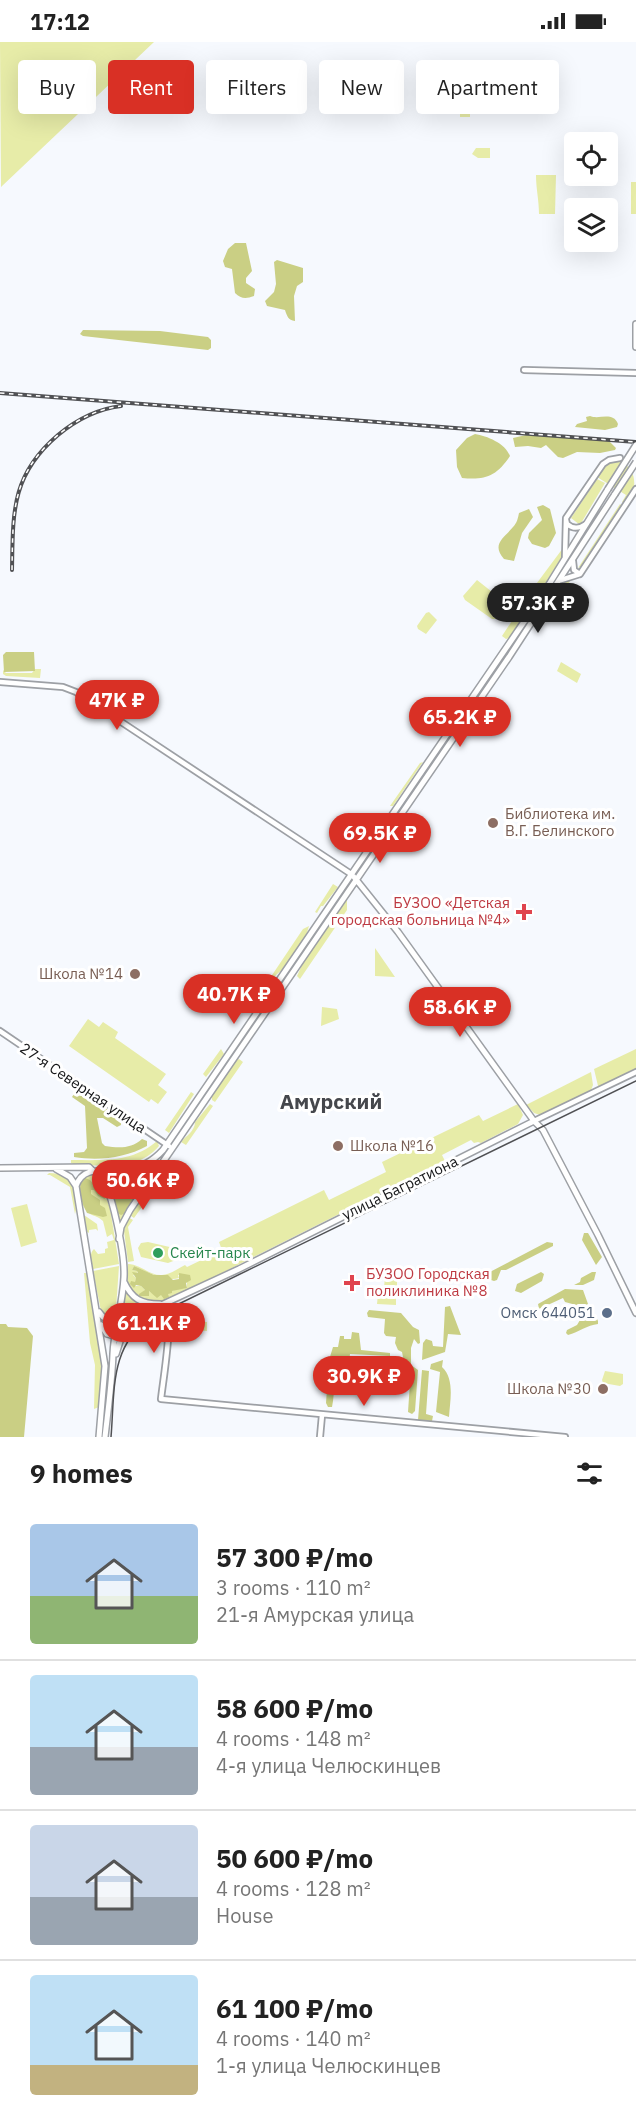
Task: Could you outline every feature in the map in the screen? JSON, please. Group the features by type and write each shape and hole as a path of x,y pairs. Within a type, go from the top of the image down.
{"main road":[{"path":"636,324 636,346"},
{"path":"466,713 564,562 636,445"},
{"path":"76,1186 81,1176 94,1170 118,1171 136,1167 155,1157 166,1144 561,579 636,462"},
{"path":"353,876 398,932 550,1140 636,1314"},
{"path":"120,1239 121,1227 127,1215 353,876"},
{"name":"улица Багратиона","path":"122,1334 139,1316 534,1121"},
{"path":"0,1168 89,1167 102,1176 108,1191 120,1239 124,1282 99,1437"},
{"path":"56,1169 70,1177 76,1186 97,1307 106,1391"},
{"path":"124,1282 131,1296 137,1300 148,1304 165,1304"},
{"path":"97,1307 101,1315 107,1318 113,1317 119,1307"},
{"path":"99,1323 107,1334 116,1337 122,1334"},
{"path":"113,1358 122,1334"},
{"path":"104,1410 105,1437"}],"street":[{"path":"524,370 636,373"},
{"path":"564,562 566,518 603,464 620,458"},
{"path":"561,579 580,574 631,505 636,489"},
{"path":"566,518 567,524 573,528 582,527 588,522"},
{"path":"573,561 574,570 580,574"},
{"path":"0,682 44,684 76,692 353,876"},
{"name":"27-я Северная улица","path":"0,1031 173,1149"},
{"name":"улица Багратиона","path":"534,1121 636,1072"},
{"path":"165,1304 168,1310 168,1325 161,1399 565,1437"},
{"path":"320,1437 322,1415"}],"green space":[{"path":"0,42 154,42 135,60 108,60 108,86 96,97 96,60 18,60 18,114 78,114 1,187"},
{"path":"460,114 470,114 470,117 460,117"},
{"path":"476,148 490,148 490,158 478,158 472,154"},
{"path":"536,175 556,175 555,214 539,214"},
{"path":"631,182 636,182 636,214 631,214"},
{"path":"235,243 246,243 252,271 246,278 246,283 255,289 254,296 251,297 242,297 235,293 232,269 225,267 223,261 228,249"},
{"path":"277,260 303,268 303,282 297,286 294,296 295,321 289,319 285,310 267,306 265,301 274,292 276,284 274,262"},
{"path":"83,330 160,331 208,337 211,340 211,348 208,350 83,336 80,334"},
{"path":"586,417 613,418 618,424 617,427 605,430 575,427 587,421"},
{"path":"475,434 490,438 500,444 510,456 500,469 489,476 462,478 457,467 456,450 467,438"},
{"path":"526,435 609,441 616,448 600,453 577,452 563,458 558,457 546,445 541,448 515,447 513,438"},
{"path":"613,461 630,468 634,477 634,487 624,503 622,502 626,495 597,477 604,467"},
{"path":"597,479 605,483 580,525 571,518"},
{"path":"620,504 622,506 582,566 578,568"},
{"path":"543,505 550,509 556,533 549,546 545,548 532,544 528,538 529,533 542,520 537,507"},
{"path":"529,509 533,517 522,533 514,561 504,559 500,554 500,542 515,524 519,513"},
{"path":"563,548 561,558 540,592 535,594 531,591"},
{"path":"572,578 546,617 544,616 558,588"},
{"path":"477,580 506,603 507,606 498,619 492,619 465,600 463,596"},
{"path":"529,595 534,599 533,602 509,638 506,639 502,636"},
{"path":"429,612 437,620 426,634 417,626"},
{"path":"6,652 34,652 35,671 4,672 3,655"},
{"path":"561,662 581,674 577,683 557,671"},
{"path":"35,669 41,669 40,678 3,674 3,670 6,673 32,673"},
{"path":"423,762 393,806 390,806 420,763"},
{"path":"333,884 338,887 317,913 315,912"},
{"path":"347,898 347,910 300,979 297,976 302,965"},
{"path":"309,926 306,936 284,968 276,975 264,996 260,993 303,929"},
{"path":"375,948 395,977 375,976"},
{"path":"322,1007 337,1009 339,1019 321,1026"},
{"path":"88,1019 99,1027 103,1022 118,1032 115,1038 166,1074 158,1085 167,1092 158,1104 151,1099 149,1102 69,1046"},
{"path":"221,1049 224,1054 206,1077 203,1074"},
{"path":"636,1049 636,1070 598,1086 594,1069"},
{"path":"239,1059 243,1062 215,1102 212,1096 235,1061"},
{"path":"591,1072 593,1085 590,1093 540,1115 534,1113 526,1105"},
{"path":"191,1092 194,1094 169,1133 165,1130"},
{"path":"74,1094 99,1104 121,1122 121,1125 117,1127 103,1118 97,1118 102,1143 105,1146 125,1147 134,1145 142,1139 147,1141 147,1146 112,1158 74,1157 74,1153 84,1152 87,1148 85,1106 72,1097"},
{"path":"210,1104 213,1106 186,1145 181,1142 192,1131 195,1122"},
{"path":"518,1104 523,1115 518,1124 481,1143 474,1143 471,1140 442,1155 445,1161 172,1298 146,1301 134,1295 130,1290 128,1264 137,1266 158,1275 168,1274 185,1265 187,1267 222,1250 219,1242 324,1190 329,1200 386,1172 382,1162 479,1115 483,1121","holes":["134,1266 168,1279 179,1278 178,1275 187,1276 187,1288 161,1295 155,1295 149,1291 146,1296 143,1296 145,1290 141,1286 135,1286 136,1278 133,1275 138,1274 137,1271 132,1270"]},
{"path":"157,1141 159,1146 151,1154 131,1163 109,1166 71,1163 71,1160 105,1160 127,1157"},
{"path":"161,1161 119,1224 113,1196 104,1174 131,1173"},
{"path":"49,1173 64,1176 72,1184 75,1214 70,1187 47,1175"},
{"path":"91,1174 99,1177 110,1208 119,1264 93,1269 92,1251 94,1249 98,1254 105,1253 105,1249 108,1248 107,1242 114,1240 112,1234 107,1237 103,1221 90,1214 82,1203 80,1192 82,1178"},
{"path":"83,1177 90,1180 96,1187 94,1179 100,1182 105,1199 98,1196 94,1190 91,1190 91,1194 100,1200 100,1205 105,1208 107,1216 87,1213 80,1195"},
{"path":"134,1186 142,1190 126,1213 121,1215 117,1213 112,1192 128,1191"},
{"path":"150,1187 155,1189 134,1218 131,1213"},
{"path":"27,1204 37,1242 21,1247 11,1208"},
{"path":"84,1215 97,1224 98,1231 89,1230 89,1233 86,1231"},
{"path":"128,1217 133,1220 128,1227 134,1261 128,1262 124,1231"},
{"path":"584,1233 588,1233 602,1257 596,1265 582,1240"},
{"name":"Скейт-парк","path":"148,1242 174,1248 178,1253 176,1260 168,1263 141,1257 138,1248 141,1243"},
{"path":"547,1242 553,1243 553,1246 506,1270 501,1270 497,1280 485,1278 488,1273"},
{"path":"119,1266 116,1309 113,1315 104,1315 101,1311 93,1271"},
{"path":"134,1266 154,1275 168,1275 173,1280 179,1279 179,1273 190,1275 191,1280 186,1283 187,1288 172,1291 168,1294 169,1297 164,1299 161,1295 157,1298 149,1291 149,1296 139,1296 145,1290 136,1285 134,1288 130,1284 131,1281 135,1282 136,1278 132,1272 138,1273 132,1270"},
{"path":"541,1272 544,1274 542,1281 521,1293 515,1291 517,1284"},
{"path":"596,1272 594,1280 583,1285 574,1285 580,1282 581,1278"},
{"path":"84,1273 87,1273 102,1363 99,1407 94,1409 95,1365 90,1343"},
{"path":"385,1276 397,1277 397,1288 384,1288"},
{"path":"565,1289 583,1290 588,1304 580,1309 578,1314 575,1312 576,1305 565,1302 563,1298 539,1309 538,1304"},
{"path":"126,1290 138,1303 156,1305 126,1324 118,1335"},
{"path":"378,1294 396,1296 396,1305 377,1304"},
{"path":"450,1306 461,1335 448,1334 445,1352 422,1360 423,1343 426,1339 432,1341 433,1346 443,1347 445,1307"},
{"path":"369,1310 401,1313 413,1327 419,1330 420,1343 418,1344 414,1339 411,1348 411,1365 418,1370 415,1411 412,1414 408,1412 411,1368 405,1367 402,1352 398,1350 395,1343 396,1337 386,1336 384,1333 385,1319 368,1317"},
{"path":"591,1316 596,1317 598,1324 568,1335 566,1333 580,1320 584,1321"},
{"path":"186,1321 207,1322 207,1331 191,1330"},
{"path":"0,1324 27,1328 33,1336 24,1437 0,1437"},
{"path":"352,1332 359,1333 361,1350 390,1353 390,1356 350,1354 349,1363 337,1363 332,1407 328,1407 326,1403 329,1360 333,1347 338,1347 340,1336 344,1336 344,1339 351,1339"},
{"path":"443,1360 442,1367 450,1384 449,1417 436,1412 440,1372 430,1369 431,1364"},
{"path":"422,1370 429,1371 426,1414 433,1416 432,1421 418,1420"},
{"path":"605,1371 623,1374 623,1384 620,1386 603,1383"}],"tram line":[{"path":"111,1437 114,1386 121,1355 138,1328 152,1317 636,1081"}],"railway":[{"path":"0,393 636,442"},
{"path":"12,570 15,512 23,480 31,465 58,435 72,425 87,416 121,406"}],"place":[{"name":"Библиотека им. В.Г. Белинского","path":"493,823"},
{"name":"БУЗОО «Детская городская больница №4»","path":"524,912"},
{"name":"Школа №14","path":"135,974"},
{"name":"Школа №16","path":"338,1146"},
{"name":"Скейт-парк","path":"158,1253"},
{"name":"БУЗОО Городская поликлиника №8","path":"352,1283"},
{"name":"Омск 644051","path":"607,1313"},
{"name":"Школа №30","path":"603,1389"}],"district":[{"name":"Амурский","path":"331,1102"}]}
